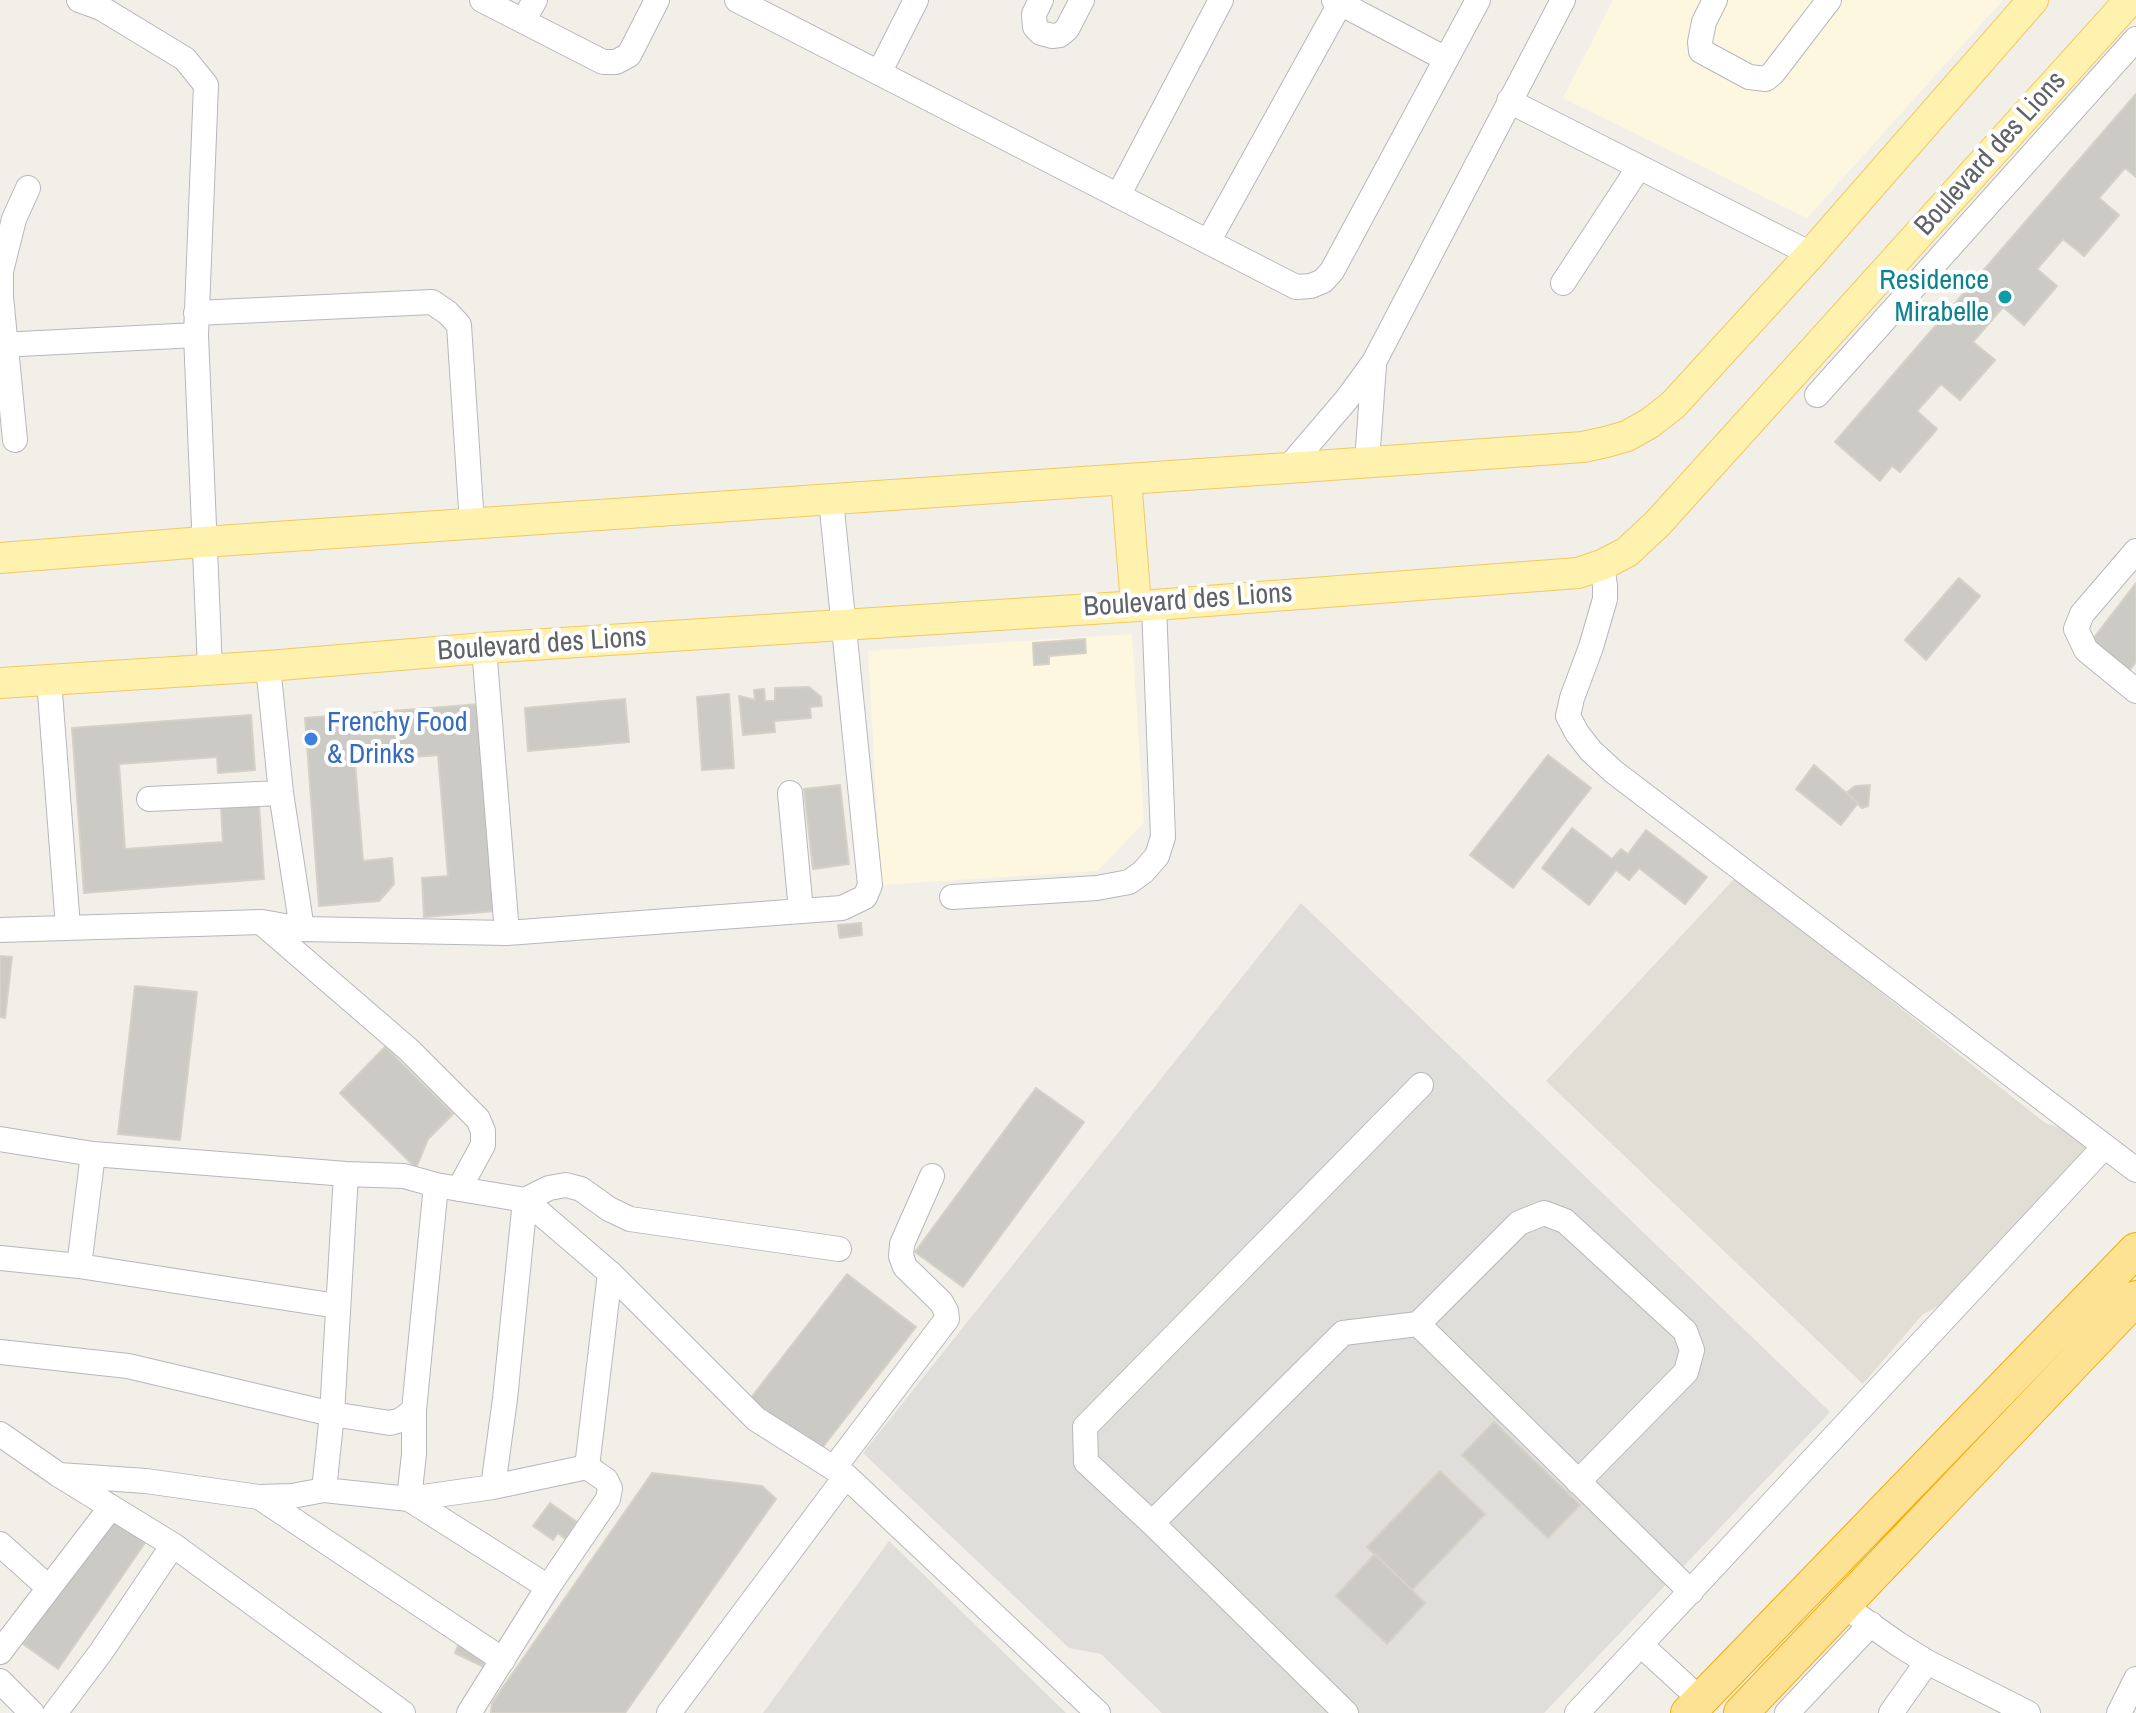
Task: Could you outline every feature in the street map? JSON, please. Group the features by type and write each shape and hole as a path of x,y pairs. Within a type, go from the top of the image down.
{"highway":[{"path":"1695,1706 2136,1250"},
{"path":"1741,1713 1858,1615 2136,1298"}],"main road":[{"path":"0,558 1583,447 1627,436 1673,405 1811,254 2033,0"},
{"name":"Boulevard des Lions","path":"0,683 1578,573 1602,565 1641,541 2130,0"},
{"path":"1126,479 1145,605"}],"street":[{"path":"79,0 101,8 185,59 206,85 196,324 210,669"},
{"path":"482,0 529,10 603,62 616,62 629,55 657,0"},
{"path":"737,0 1296,287 1323,281 1332,271 1478,0"},
{"path":"879,73 916,0"},
{"path":"1041,0 1034,14 1035,27 1041,33 1052,36 1060,35 1067,29 1082,0"},
{"path":"1118,196 1221,0"},
{"path":"1288,468 1374,362 1563,0"},
{"path":"1715,0 1704,22 1701,51 1749,77 1766,79 1829,0"},
{"path":"1208,242 1339,1 1446,59"},
{"path":"1817,395 2136,39"},
{"path":"1509,101 1811,254"},
{"path":"2037,102 2062,122"},
{"path":"1563,283 1639,167"},
{"path":"15,440 3,345 1,271 14,219 28,188"},
{"path":"1888,268 1914,287"},
{"path":"3,345 432,302 459,325 472,524"},
{"path":"1821,342 1846,363"},
{"path":"1367,462 1374,362"},
{"path":"0,930 262,922 302,929 507,933 842,908 865,897 870,885 831,500"},
{"path":"2136,551 2082,614 2076,629 2086,650 2136,691"},
{"path":"1602,565 1605,599 1568,716 1591,751 1614,772 2136,1170"},
{"path":"952,897 1097,888 1129,882 1157,856 1163,837 1145,605"},
{"path":"484,648 507,933"},
{"path":"268,666 281,793 302,929"},
{"path":"49,680 68,927"},
{"path":"149,799 281,793"},
{"path":"790,793 801,911"},
{"path":"262,922 409,1050 478,1119 483,1131 483,1145 447,1187 414,1410 414,1454 409,1499"},
{"path":"1346,1713 1086,1462 1085,1427 1421,1085"},
{"path":"0,1139 93,1154 404,1176 447,1187 525,1200 610,1273 756,1419 840,1472 1098,1713"},
{"path":"1577,1713 2104,1147"},
{"path":"79,1266 93,1154"},
{"path":"324,1490 332,1414 346,1174"},
{"path":"669,1713 947,1319 941,1302 905,1267 901,1256 902,1244 932,1176"},
{"path":"525,1200 549,1188 566,1185 581,1189 609,1209 630,1219 839,1249"},
{"path":"493,1487 525,1200"},
{"path":"1152,1523 1343,1333 1418,1324 1519,1223 1544,1213 1565,1221 1685,1331 1692,1350 1686,1372 1578,1482"},
{"path":"0,1258 79,1266 337,1306"},
{"path":"587,1467 610,1273"},
{"path":"1418,1324 1691,1592"},
{"path":"0,1352 128,1366 332,1414 390,1423 401,1420 414,1410"},
{"path":"0,1434 59,1475 173,1545 403,1713"},
{"path":"59,1475 146,1481 259,1497 292,1496 324,1490 409,1499 493,1487 587,1467 606,1480 610,1488 608,1499 469,1713"},
{"path":"259,1497 503,1660"},
{"path":"409,1499 548,1587"},
{"path":"0,1652 111,1507"},
{"path":"0,1544 49,1588"},
{"path":"55,1713 101,1652 173,1545"},
{"path":"1787,1713 1858,1615 1927,1662 2028,1713"},
{"path":"1641,1645 1695,1706"},
{"path":"1891,1713 1927,1662"},
{"path":"2119,1713 2136,1679"},
{"path":"0,1681 32,1713"}],"shaded area":[{"path":"1613,0 2003,0 1807,218 1563,98"},
{"path":"1132,634 1144,823 1097,871 881,885 868,651"},
{"path":"1736,877 2045,1123 2062,1129 2088,1148 1943,1303 1922,1315 1863,1384 1546,1081"},
{"path":"1301,903 1830,1412 1544,1713 1162,1713 1101,1654 1069,1648 863,1453"},
{"path":"889,1541 1066,1713 763,1713"}],"building":[{"name":"Residence Mirabelle","path":"2136,94 2136,177 2125,168 2099,198 2119,215 2084,256 2063,239 2037,269 2057,286 2024,325 2003,307 1973,342 1995,360 1960,400 1941,384 1917,411 1937,429 1900,472 1892,466 1880,481 1835,442"},
{"path":"1959,578 1980,596 1926,660 1905,640"},
{"path":"2136,583 2136,662 2125,676 2089,644"},
{"path":"1085,639 1086,653 1049,656 1049,664 1034,665 1033,643"},
{"path":"809,687 821,697 822,706 810,707 811,718 774,721 775,732 743,735 739,696 755,700 754,690 764,689 765,701 775,701 775,688"},
{"path":"729,694 734,768 702,770 697,697"},
{"path":"625,699 629,742 528,751 525,708"},
{"path":"480,704 496,911 424,917 422,878 448,876 438,755 355,762 363,861 392,858 394,884 379,901 319,906 305,718"},
{"path":"251,715 255,770 218,773 217,757 119,764 125,849 223,842 221,807 259,804 264,879 84,893 72,728"},
{"path":"1548,755 1591,788 1513,888 1470,855"},
{"path":"1814,765 1858,803 1841,825 1796,789"},
{"path":"840,785 849,864 813,869 804,789"},
{"path":"1870,785 1868,806 1862,808 1846,793 1855,786"},
{"path":"1572,828 1612,859 1621,849 1628,854 1646,830 1707,877 1685,904 1639,868 1629,880 1616,870 1589,905 1542,868"},
{"path":"861,923 862,935 840,938 838,925"},
{"path":"0,956 12,957 5,1018 0,1017"},
{"path":"135,986 197,992 180,1140 118,1134"},
{"path":"385,1047 453,1114 428,1139 416,1168 340,1093"},
{"path":"1036,1088 1084,1122 963,1287 915,1252"},
{"path":"847,1274 916,1327 819,1452 750,1399"},
{"path":"1494,1422 1580,1505 1548,1538 1462,1455"},
{"path":"1440,1471 1485,1514 1412,1590 1367,1547"},
{"path":"652,1473 762,1486 776,1499 625,1713 491,1713 492,1703"},
{"path":"550,1503 577,1522 565,1539 558,1533 553,1540 533,1526"},
{"path":"111,1516 147,1540 58,1669 23,1644"},
{"path":"1375,1554 1425,1603 1387,1644 1336,1596"},
{"path":"460,1641 488,1654 482,1666 455,1653"}],"place":[{"name":"Residence Mirabelle","path":"2005,297"},
{"name":"Frenchy Food & Drinks","path":"311,739"}]}
